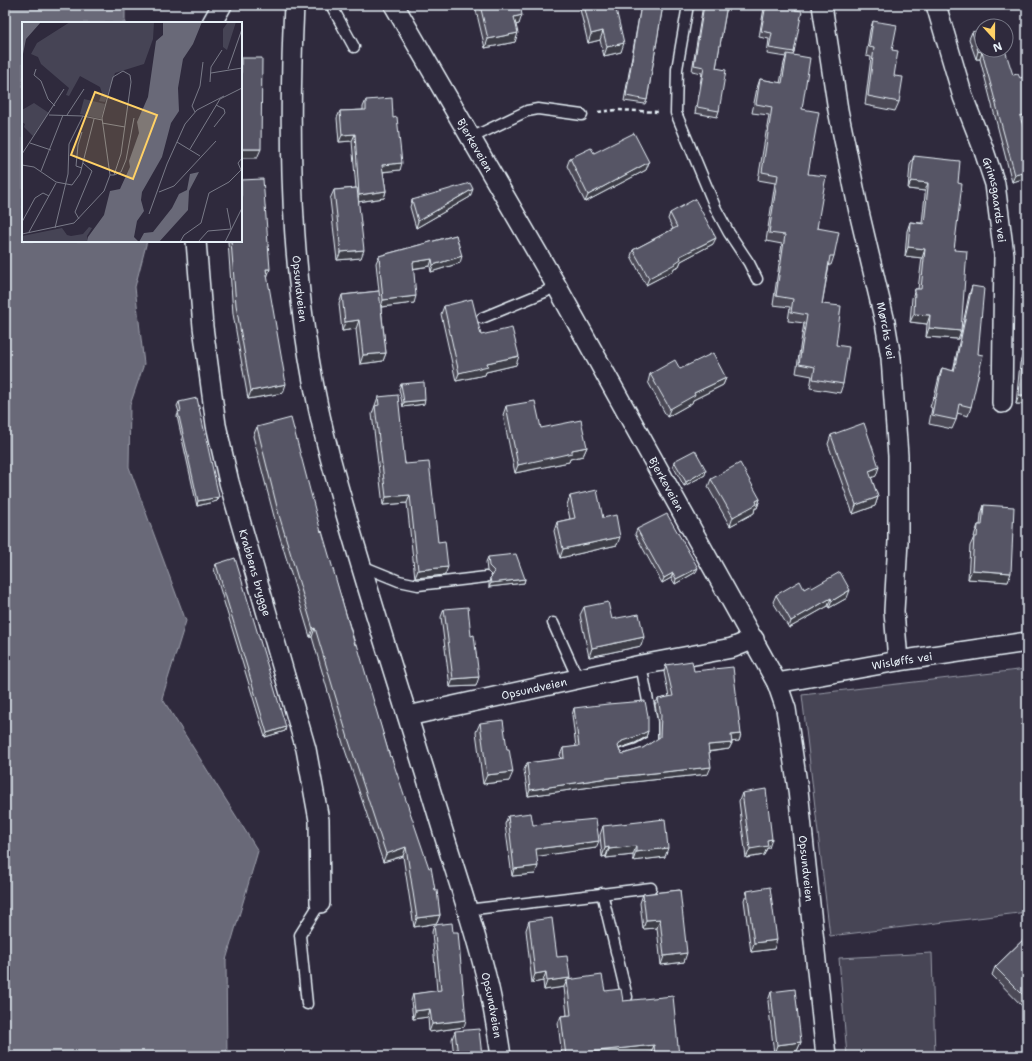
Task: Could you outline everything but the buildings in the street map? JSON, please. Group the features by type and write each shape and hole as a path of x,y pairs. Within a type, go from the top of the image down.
{"street":[{"path":"213,22 222,5"},
{"name":"Opsundveien","path":"294,5 291,143 299,290 307,343 330,455 362,566 487,977 501,1056"},
{"name":"Bjerkeveien","path":"394,5 556,285 754,639 777,683"},
{"name":"Mørchs vei","path":"822,5 838,110 859,212 885,322 891,358 898,456 898,541 894,611 898,661"},
{"name":"Grimsgaards vei","path":"936,5 963,97 995,184 1004,255 1002,403"},
{"name":"Krabbens brygge","path":"196,242 203,327 216,425 229,482 306,749 314,787 319,820 320,903"},
{"name":"Opsundveien","path":"408,716 641,665 732,648 754,639"},
{"name":"Wisløffs vei","path":"777,683 898,661 1027,642"},
{"name":"Opsundveien","path":"777,683 786,709 798,790 826,1056"}],"lane":[{"path":"331,5 354,47"},
{"path":"688,5 677,69 676,112 716,209 757,279"},
{"path":"471,138 527,111 538,109 582,115"},
{"path":"482,318 545,292 556,285"},
{"path":"362,566 399,581 418,585 486,577"},
{"path":"553,623 578,679"},
{"path":"622,754 638,749 652,741 652,722 641,665"},
{"path":"467,910 651,888"},
{"path":"602,893 627,997"},
{"path":"307,1004 300,935 320,903"}],"path":[{"path":"582,115 617,110 676,112"}],"shaded area":[{"path":"1027,669 1027,912 830,936 802,695"},
{"path":"932,953 935,1056 847,1056 839,958"}],"water":[{"path":"5,5 125,5 125,22 22,22 22,242 147,242 135,287 144,364 130,405 129,467 186,621 162,698 258,851 226,960 227,1056 5,1056"}]}
